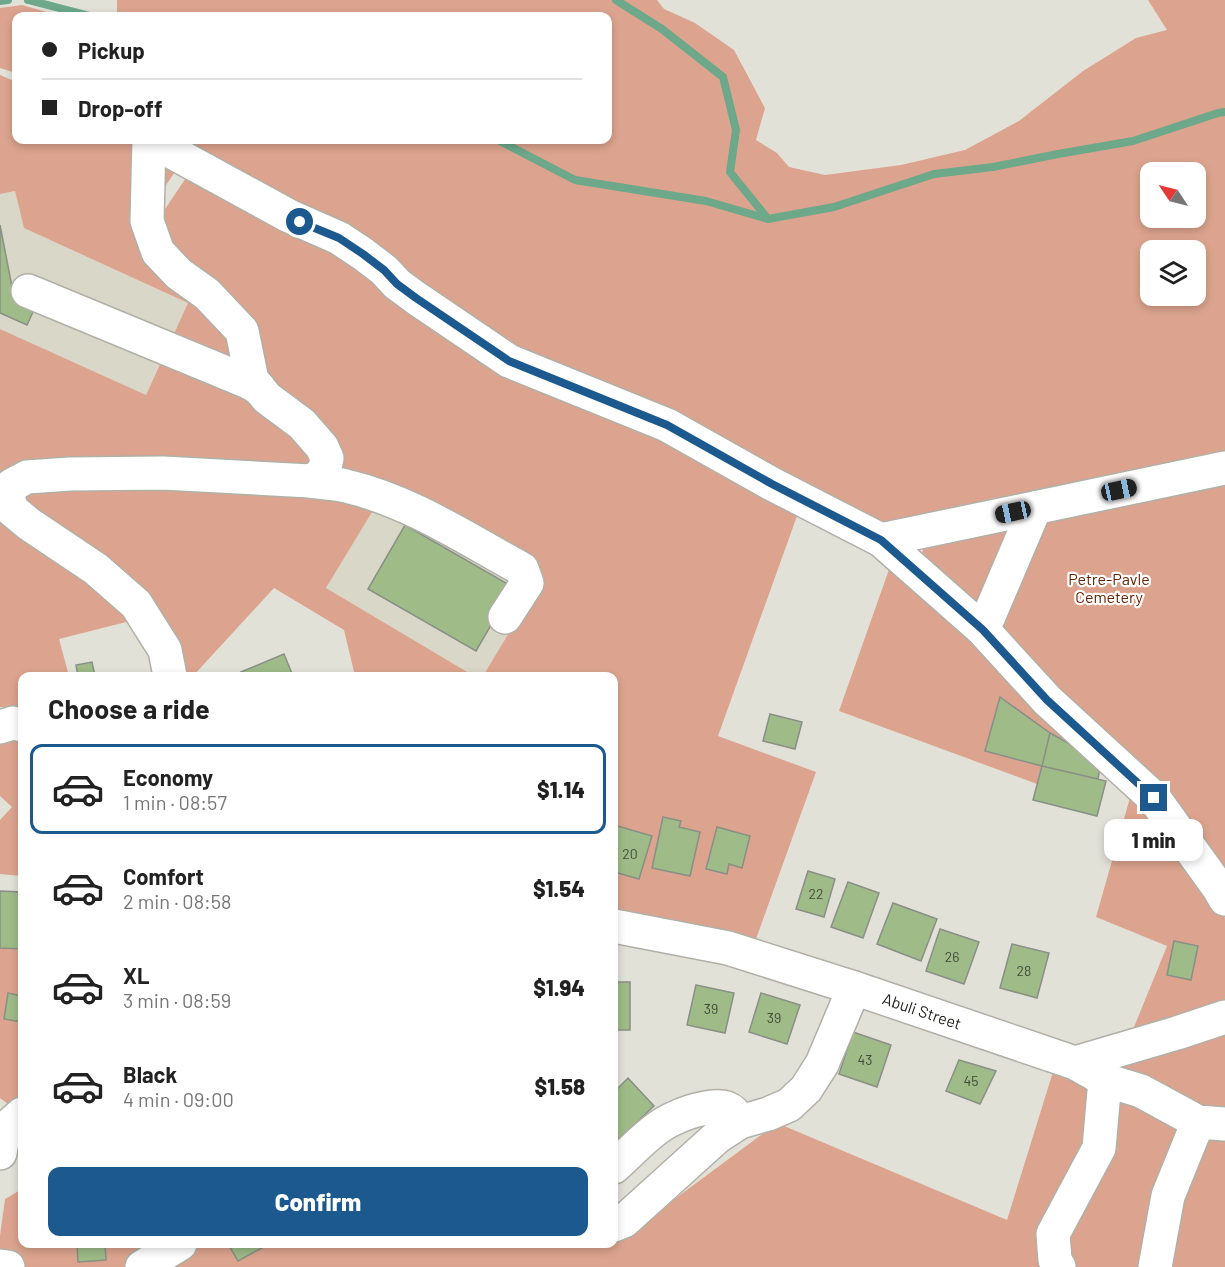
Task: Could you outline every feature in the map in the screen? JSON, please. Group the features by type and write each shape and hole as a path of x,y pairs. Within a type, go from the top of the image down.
{"street":[{"path":"149,144 147,220 158,252 179,274 207,294 242,331 252,380 267,398 302,424 322,447 327,458 325,468 320,476 310,481"},
{"path":"156,144 289,216 339,238 384,270 397,284 416,298 509,361 667,425 772,484 881,540 983,630 1047,700 1154,798 1225,899"},
{"path":"28,291 259,388"},
{"path":"881,540 1225,468"},
{"path":"169,672 165,650 136,604 96,569 12,510 8,497 12,485 27,477 163,473 310,481 344,485 374,493 408,506 522,569 527,583 505,617"},
{"path":"983,630 1035,508"},
{"path":"0,727 13,723 18,724"},
{"name":"Abuli Street","path":"618,927 728,948 854,988 1074,1063 1104,1080 1141,1092 1212,1123"},
{"path":"618,1223 624,1221 717,1137 740,1122 789,1105 806,1089 822,1064 854,988"},
{"path":"1074,1063 1225,1017"},
{"path":"1059,1267 1055,1260 1053,1234 1099,1148 1104,1080"},
{"path":"618,1163 656,1130 683,1114 714,1107 729,1108 736,1113 740,1122"},
{"path":"1155,1267 1168,1196 1212,1123"},
{"path":"142,1267 173,1248"},
{"path":"0,1266 8,1267"}],"shaded area":[{"path":"15,191 24,228 188,303 146,395 0,329 0,194"},
{"path":"389,483 543,576 485,672 467,672 326,588"}],"green space":[{"name":"Petre-Pavle Cemetery","path":"117,0 657,0 664,9 695,23 734,50 765,108 756,140 777,153 789,167 825,175 901,165 965,150 1019,121 1083,71 1136,38 1167,30 1148,0 1225,0 1225,886 921,559 925,540 879,534 548,374 171,144 612,144 612,12 117,12"},
{"path":"22,5 47,12 12,12 12,72 0,68 0,8"},
{"path":"0,75 12,80 12,144 146,144 182,161 143,220 177,279 302,426 316,471 24,466 3,498 142,618 59,639 68,672 18,672 18,708 0,707 0,329 146,395 188,303 24,228 15,191 0,194"},
{"path":"192,169 247,198 406,300 802,502 718,736 816,772 756,939 618,912 618,672 485,672 543,576 389,484 326,588 467,672 354,672 344,630 274,588 197,672 178,672 17,493 340,473 270,386 178,263 157,221"},
{"path":"892,561 1066,722 1048,788 839,711"},
{"path":"0,731 18,731 18,876 0,874 0,820 12,807 0,796"},
{"path":"1133,787 1203,882 1225,918 1225,1267 0,1267 0,1236 5,1199 18,1191 18,1248 618,1248 618,1241 777,1123 1007,1220 1061,1046 1087,1046 1132,1032 1167,946 1096,917"},
{"path":"7,945 18,950 18,1106 8,1104 0,1098 0,946"}],"building":[{"path":"0,225 13,292 37,303 27,325 0,313"},
{"path":"405,525 513,587 476,651 368,589"},
{"path":"284,654 291,672 241,672"},
{"path":"92,662 94,672 77,672 76,665"},
{"path":"1000,697 1050,733 1042,766 985,751"},
{"path":"770,714 802,722 795,749 763,741"},
{"path":"1050,733 1101,761 1098,779 1042,766"},
{"path":"1042,766 1106,781 1097,816 1033,800"},
{"path":"663,817 681,821 679,827 700,832 690,876 652,868"},
{"path":"618,826 652,836 639,879 618,873"},
{"path":"717,827 750,836 742,868 729,864 727,874 706,869"},
{"path":"808,871 835,879 824,917 796,909"},
{"path":"848,882 879,893 863,938 831,927"},
{"path":"0,891 18,892 18,949 0,948"},
{"path":"893,903 937,919 921,961 877,944"},
{"path":"940,929 979,942 964,984 926,971"},
{"path":"1174,941 1198,946 1191,980 1167,975"},
{"path":"1012,944 1049,953 1037,998 1000,988"},
{"path":"618,982 630,982 630,1030 618,1030"},
{"path":"696,985 734,993 725,1033 687,1025"},
{"path":"8,993 18,995 18,1021 4,1019"},
{"path":"761,993 800,1005 787,1044 749,1032"},
{"path":"853,1032 891,1045 877,1087 839,1074"},
{"path":"959,1060 996,1071 980,1104 946,1091"},
{"path":"628,1078 654,1106 619,1139 618,1138 618,1088"},
{"path":"77,1248 105,1248 106,1260 78,1262"},
{"path":"230,1248 262,1248 238,1261"}],"waterway":[{"path":"0,1 8,0"},
{"path":"28,0 74,12"},
{"path":"616,0 662,29 723,77 736,130 730,172 768,219"},
{"path":"506,144 575,180 706,201 768,219 834,207 934,174 993,167 1133,141 1225,112"}],"route":[{"path":"300,222 339,238 384,270 397,284 416,298 509,361 667,425 772,484 881,540 983,630 1047,700 1154,798"}]}
